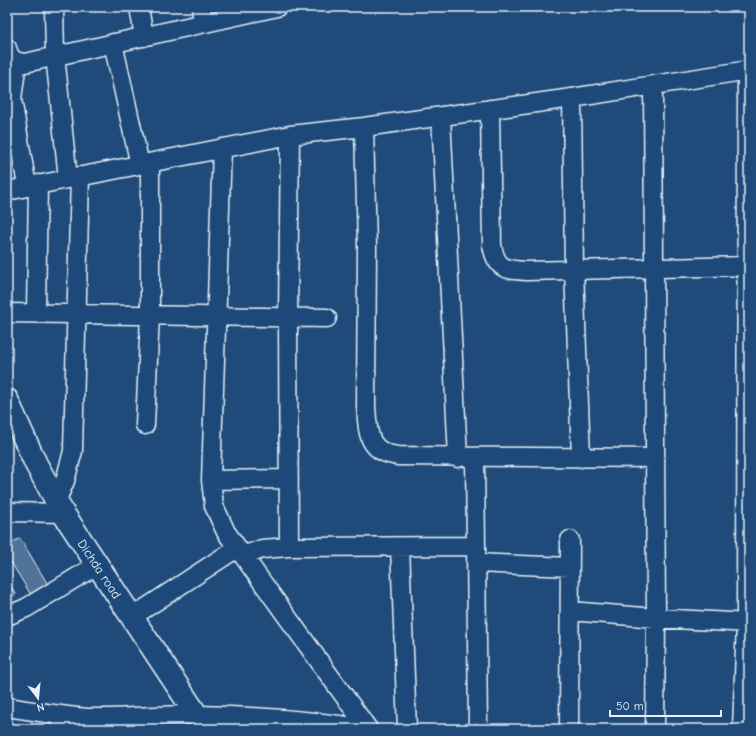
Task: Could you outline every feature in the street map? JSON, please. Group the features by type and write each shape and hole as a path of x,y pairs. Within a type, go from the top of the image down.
{"main road":[{"name":"Dichda road","path":"7,400 36,464 60,508 201,722"}],"street":[{"path":"7,512 60,508 73,451 78,314 74,177 55,55 54,7"},
{"path":"140,7 144,37"},
{"path":"36,313 32,185 9,99 12,55 25,62 144,37 202,15 275,7"},
{"path":"113,43 145,164 150,315 145,425"},
{"path":"7,191 290,135 364,127 490,110 748,70 748,623 742,729"},
{"path":"653,85 656,618 655,729"},
{"path":"572,98 574,269 581,458"},
{"path":"490,110 492,245 494,256 499,264 506,269 748,266"},
{"path":"441,116 466,458 476,546 478,729"},
{"path":"364,127 367,247 366,406 369,434 372,444 379,451 387,455 466,458 655,458"},
{"path":"289,547 288,317 290,135"},
{"path":"222,148 211,480 214,506 226,532 368,729"},
{"path":"7,313 327,318"},
{"path":"211,480 289,479"},
{"path":"569,729 570,540"},
{"path":"132,617 240,552 289,547 476,546"},
{"path":"400,547 407,729"},
{"path":"476,564 570,567"},
{"path":"7,616 26,608 97,565"},
{"path":"570,611 748,623"},
{"path":"7,707 88,723 201,722 261,717 331,723 368,729"},
{"path":"60,729 88,723"}],"building":[{"path":"20,538 50,588 33,598 7,556 7,546"},
{"path":"7,581 16,594 7,600"}]}
